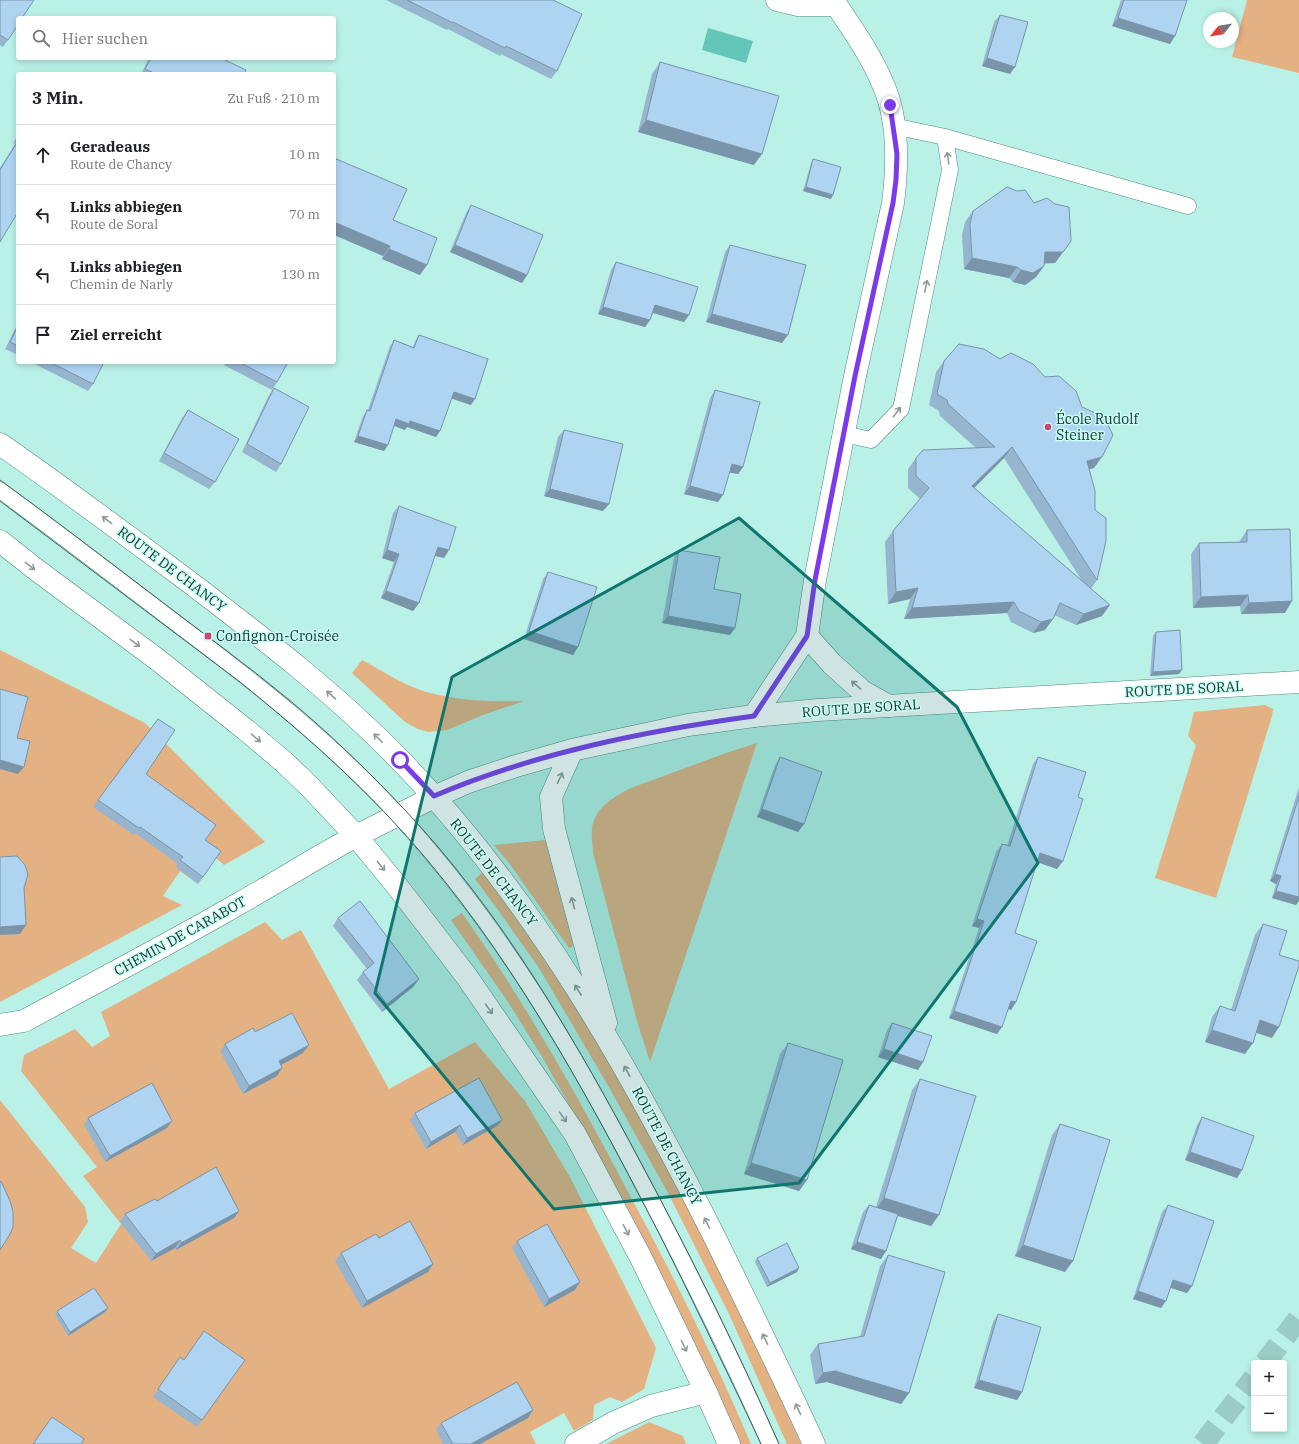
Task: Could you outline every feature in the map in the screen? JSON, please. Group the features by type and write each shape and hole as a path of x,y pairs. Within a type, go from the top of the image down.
{"street":[{"path":"754,716 807,636 815,580 855,376 893,203 897,154 890,105 883,83 873,63 835,3 798,5 777,0"},
{"name":"ROUTE DE CHANCY","path":"0,444 85,504 241,622 291,661 361,720 434,796 473,843 537,927 613,1047 670,1150 705,1219 782,1374 814,1444"},
{"path":"0,541 158,660 246,730 284,762 310,787 356,836 467,977 575,1134 641,1258 706,1392 729,1444"},
{"path":"807,636 832,664 862,691 889,706"},
{"name":"ROUTE DE SORAL","path":"397,814 434,796 468,782 516,766 572,750 688,725 754,716 889,706 1299,682"},
{"path":"572,750 551,797 554,829 613,1047"},
{"name":"CHEMIN DE CARABOT","path":"0,1025 24,1021 199,926 307,863 397,814"},
{"path":"576,1444 613,1423 651,1406 706,1392"}],"lane":[{"path":"894,126 945,137 1188,206"},
{"path":"844,434 871,440 901,409 950,170 945,137"},
{"path":"0,490 284,706 340,757 397,814 452,877 489,926 548,1016 623,1146 672,1239 745,1387 770,1444"}],"highlighted area":[{"path":"739,518 957,707 1038,863 799,1183 554,1209 375,993 452,677"}],"shaded area":[{"path":"1247,0 1299,0 1299,73 1232,57 1234,48 1239,48 1239,30"},
{"path":"708,28 753,41 746,63 702,50"},
{"path":"0,650 145,723 265,842 224,865 216,858 198,884 180,871 163,896 182,905 0,1002"},
{"path":"362,660 405,684 433,694 472,700 524,701 483,715 447,730 428,732 418,729 405,722 352,673"},
{"path":"1265,705 1273,709 1272,716 1216,898 1155,878 1196,745 1188,736 1194,712"},
{"path":"757,743 650,1062 637,1021 593,853 592,828 594,821 601,808 612,799 631,788"},
{"path":"545,840 573,944 572,947 569,948 509,863 494,845"},
{"path":"484,871 565,988 616,1075 675,1183 739,1306 801,1444 787,1444 729,1314 668,1193 610,1089 539,968 475,879"},
{"path":"462,913 507,980 549,1048 589,1119 660,1252 692,1316 751,1444 738,1444 595,1151 541,1055 508,1002 451,920"},
{"path":"265,922 282,940 301,930 389,1089 475,1042 525,1101 571,1179 656,1348 644,1389 622,1402 610,1397 594,1405 593,1420 574,1431 564,1413 530,1432 536,1444 0,1444 0,1100 85,1207 88,1222 71,1248 96,1263 121,1224 83,1176 97,1167 21,1071 24,1055 75,1029 92,1047 110,1036 101,1012"},
{"path":"649,1422 683,1436 686,1444 606,1444"}],"building":[{"path":"0,0 34,0 23,16 16,16 16,28 8,40 0,35"},
{"path":"407,0 553,0 582,14 557,71 506,46 505,48"},
{"path":"1124,0 1187,0 1175,36 1118,18"},
{"path":"1000,15 1028,22 1015,67 987,58"},
{"path":"150,60 225,60 246,70 245,72 152,72 145,69"},
{"path":"660,62 779,96 762,154 646,120"},
{"path":"16,144 16,215 0,242 0,170"},
{"path":"336,159 407,189 393,220 437,238 427,265 389,249 390,246 336,223"},
{"path":"813,159 841,167 833,195 806,187"},
{"path":"1007,187 1017,191 1025,190 1034,203 1047,198 1055,204 1069,207 1071,241 1063,252 1045,252 1044,266 1033,273 1021,270 1017,267 972,258 970,224 973,211"},
{"path":"471,205 543,235 527,275 455,245"},
{"path":"730,245 806,265 788,335 712,314"},
{"path":"616,262 698,287 689,315 655,305 650,320 603,307"},
{"path":"16,330 16,345 10,342"},
{"path":"419,335 488,359 475,399 454,392 440,431 410,421 409,424 396,419 388,445 358,436 367,410 370,411 394,340 414,348"},
{"path":"959,344 984,349 1000,359 1011,353 1033,364 1045,377 1059,376 1076,391 1082,407 1104,417 1113,435 1102,457 1087,461 1095,491 1095,510 1106,518 1106,541 1097,580 1012,447 972,486 1110,605 1084,614 1060,603 1053,619 1041,622 1019,611 1014,602 912,608 918,588 896,592 893,531 929,488 916,476 916,458 923,450 995,447 948,404 947,400 937,394 944,361"},
{"path":"54,364 103,364 93,384"},
{"path":"243,364 287,364 277,382"},
{"path":"274,388 309,407 281,464 247,444"},
{"path":"715,390 760,402 743,467 732,464 723,495 690,486"},
{"path":"188,410 239,439 215,482 164,453"},
{"path":"564,430 623,444 609,504 550,489"},
{"path":"399,506 456,527 449,550 438,547 419,603 386,591 399,554 387,550"},
{"path":"1290,529 1292,601 1249,603 1248,595 1201,597 1199,543 1247,542 1247,530"},
{"path":"679,550 720,557 714,589 741,594 735,628 668,616"},
{"path":"548,572 597,587 578,647 529,631"},
{"path":"1180,630 1182,670 1153,672 1156,632"},
{"path":"0,689 28,697 17,738 30,741 24,767 0,760"},
{"path":"158,719 175,730 146,774 216,825 205,840 221,851 203,877 180,860 183,857 98,800"},
{"path":"780,757 822,772 804,824 762,809"},
{"path":"1038,757 1086,772 1078,797 1083,799 1063,861 1040,853 1015,933 1037,941 1016,1002 1011,1001 1002,1027 954,1011 984,921 977,919 1002,844 1010,846"},
{"path":"1299,796 1299,897 1276,891 1281,876 1275,874"},
{"path":"17,856 25,865 28,874 24,888 26,925 0,927 0,857"},
{"path":"360,901 419,979 387,1004 363,972 374,963 338,918"},
{"path":"1263,924 1287,931 1279,955 1299,961 1299,966 1279,1027 1260,1020 1253,1043 1212,1030 1220,1006 1235,1011"},
{"path":"292,1013 309,1045 279,1061 282,1068 249,1086 225,1044 253,1028 255,1032"},
{"path":"892,1023 932,1036 923,1062 884,1049"},
{"path":"788,1043 843,1060 807,1180 751,1163"},
{"path":"479,1078 502,1120 467,1138 460,1125 431,1142 415,1113"},
{"path":"920,1079 976,1096 939,1215 884,1198"},
{"path":"152,1083 172,1121 110,1156 88,1118"},
{"path":"1202,1117 1254,1136 1242,1170 1190,1152"},
{"path":"1060,1124 1110,1140 1073,1261 1023,1245"},
{"path":"216,1167 239,1211 181,1243 180,1240 156,1254 125,1214 155,1199 157,1201"},
{"path":"1,1181 13,1211 13,1227 0,1250 0,1182"},
{"path":"869,1205 898,1214 886,1251 857,1242"},
{"path":"1168,1205 1214,1221 1192,1286 1173,1280 1166,1301 1138,1291"},
{"path":"410,1221 433,1264 367,1301 341,1253 376,1234 379,1238"},
{"path":"547,1224 580,1282 549,1299 517,1241"},
{"path":"787,1243 799,1268 770,1283 757,1258"},
{"path":"888,1255 945,1272 909,1393 835,1371 823,1373 818,1344 864,1336"},
{"path":"94,1288 108,1308 70,1332 57,1311"},
{"path":"998,1314 1041,1327 1022,1392 979,1380"},
{"path":"204,1331 245,1360 202,1420 158,1389 180,1357 184,1360"},
{"path":"517,1382 533,1410 471,1444 453,1444 441,1423"},
{"path":"52,1417 84,1439 81,1444 33,1444"}],"tunnel":[{"path":"1267,1360 1299,1318"},
{"path":"1203,1444 1251,1382"}],"tram line":[{"path":"0,480 257,674 318,725 403,808 439,848 473,890 534,978 563,1024 617,1118 696,1268 747,1373 779,1444"},
{"path":"0,501 240,682 317,747 354,781 389,817 462,903 495,948 526,995 584,1092 660,1235 761,1444"}],"place":[{"name":"École Rudolf Steiner","path":"1048,427"},
{"name":"Confignon-Croisée","path":"208,636"}],"route":[{"path":"400,760 434,796 468,782 572,750 688,725 754,716 807,636 815,580 855,376 893,203 897,154 890,105"}]}
